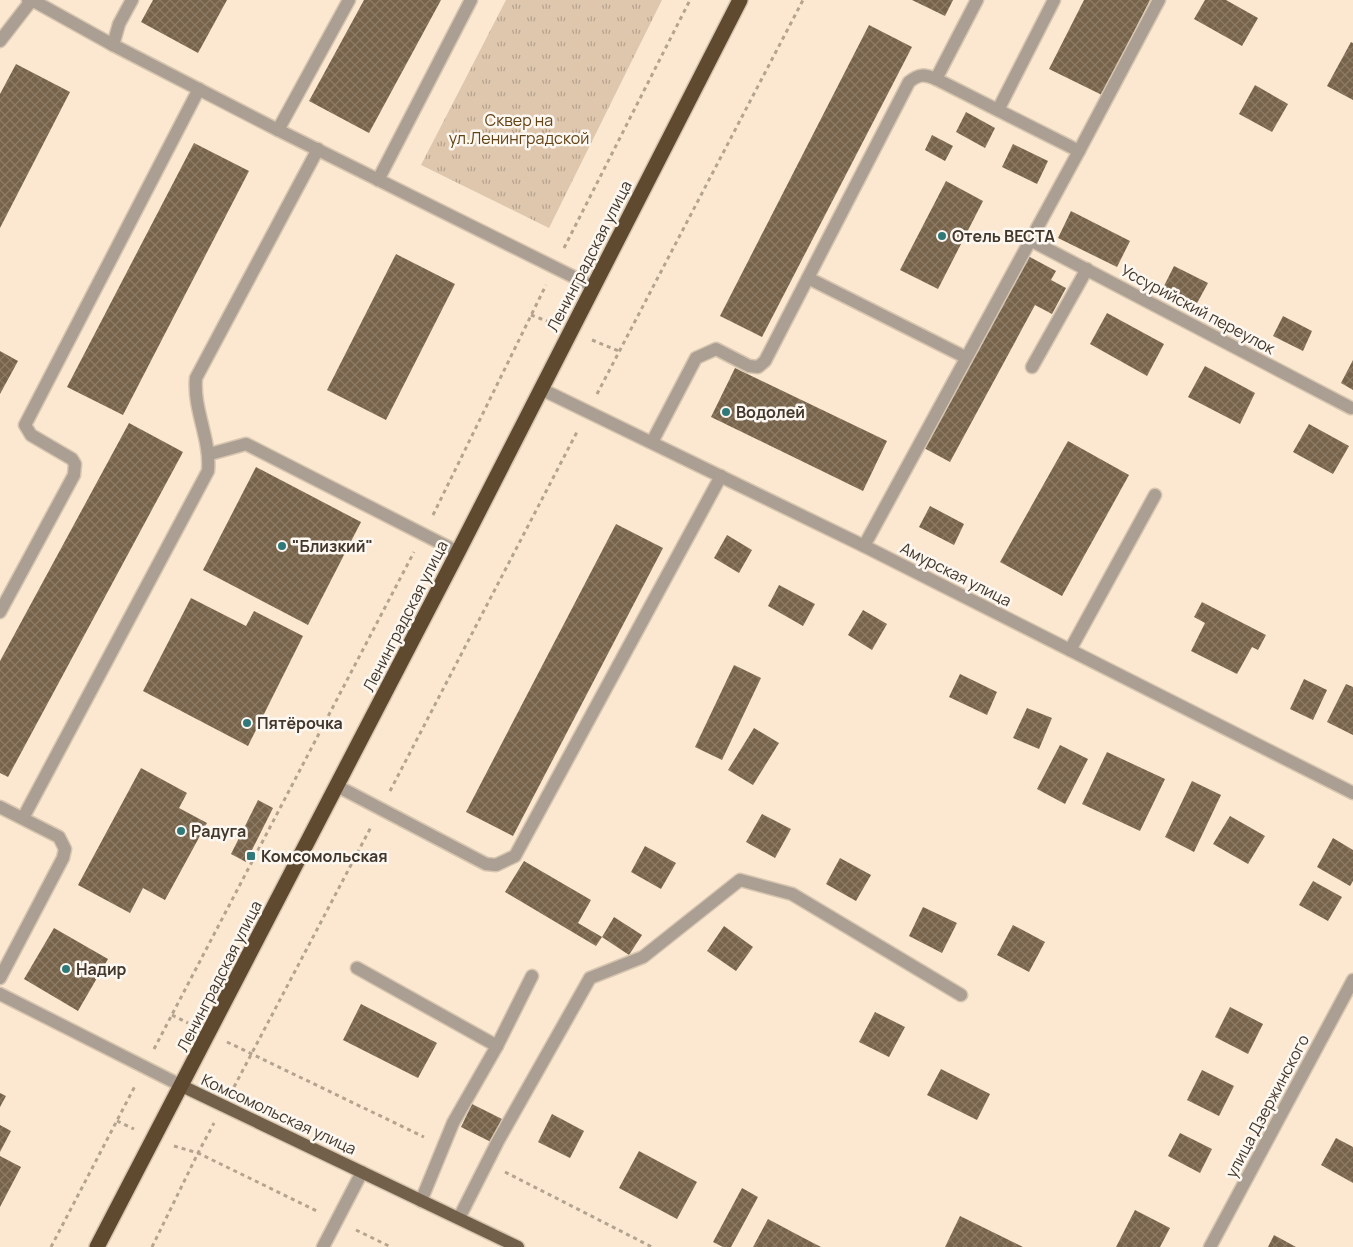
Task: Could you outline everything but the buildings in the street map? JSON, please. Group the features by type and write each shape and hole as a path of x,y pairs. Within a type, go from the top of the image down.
{"highway":[{"name":"Ленинградская улица","path":"97,1247 458,552 592,286 740,0"}],"main road":[{"name":"Комсомольская улица","path":"182,1086 518,1247"}],"street":[{"path":"0,41 31,0 113,45 278,130 592,286"},
{"path":"113,45 119,24 132,0"},
{"path":"278,130 349,0"},
{"path":"378,180 471,0"},
{"path":"936,79 977,0"},
{"path":"998,110 1054,0"},
{"path":"864,546 965,357 1079,151 1158,0"},
{"path":"652,442 696,358 716,349 749,366 758,367 765,361 909,82 917,76 926,75 936,79 1079,151"},
{"path":"0,612 74,475 76,464 72,459 30,435 25,425 199,89"},
{"path":"23,818 208,471 210,454 195,394 196,378 318,149"},
{"name":"Уссурийский переулок","path":"1030,240 1351,408"},
{"path":"1032,367 1087,269"},
{"path":"808,278 965,357"},
{"name":"Амурская улица","path":"541,389 864,546 1353,793"},
{"path":"210,454 246,444 458,552"},
{"path":"337,786 486,864 496,865 515,856 721,476"},
{"path":"1070,650 1155,495"},
{"path":"0,807 59,837 65,849 63,858 0,978"},
{"path":"459,1218 498,1141 590,978 643,957 740,880 792,894 961,995"},
{"path":"357,968 497,1046"},
{"path":"421,1201 453,1123 497,1046 532,976"},
{"name":"улица Дзержинского","path":"1210,1247 1353,980"},
{"name":"Комсомольская улица","path":"0,994 182,1086"},
{"path":"322,1247 362,1172"}],"path":[{"path":"51,1247 424,534 554,267 690,0"},
{"path":"152,1247 198,1153 803,0"},
{"path":"198,1153 391,1247"}],"green space":[{"name":"Сквер на ул.Ленинградской","path":"506,0 662,0 549,228 421,165"}],"place":[{"name":"Отель ВЕСТА","path":"942,236"},
{"name":"Водолей","path":"726,412"},
{"name":"\"Близкий\"","path":"282,546"},
{"name":"Пятёрочка","path":"247,723"},
{"name":"Радуга","path":"181,831"},
{"name":"Комсомольская","path":"251,856"},
{"name":"Надир","path":"66,969"}]}
